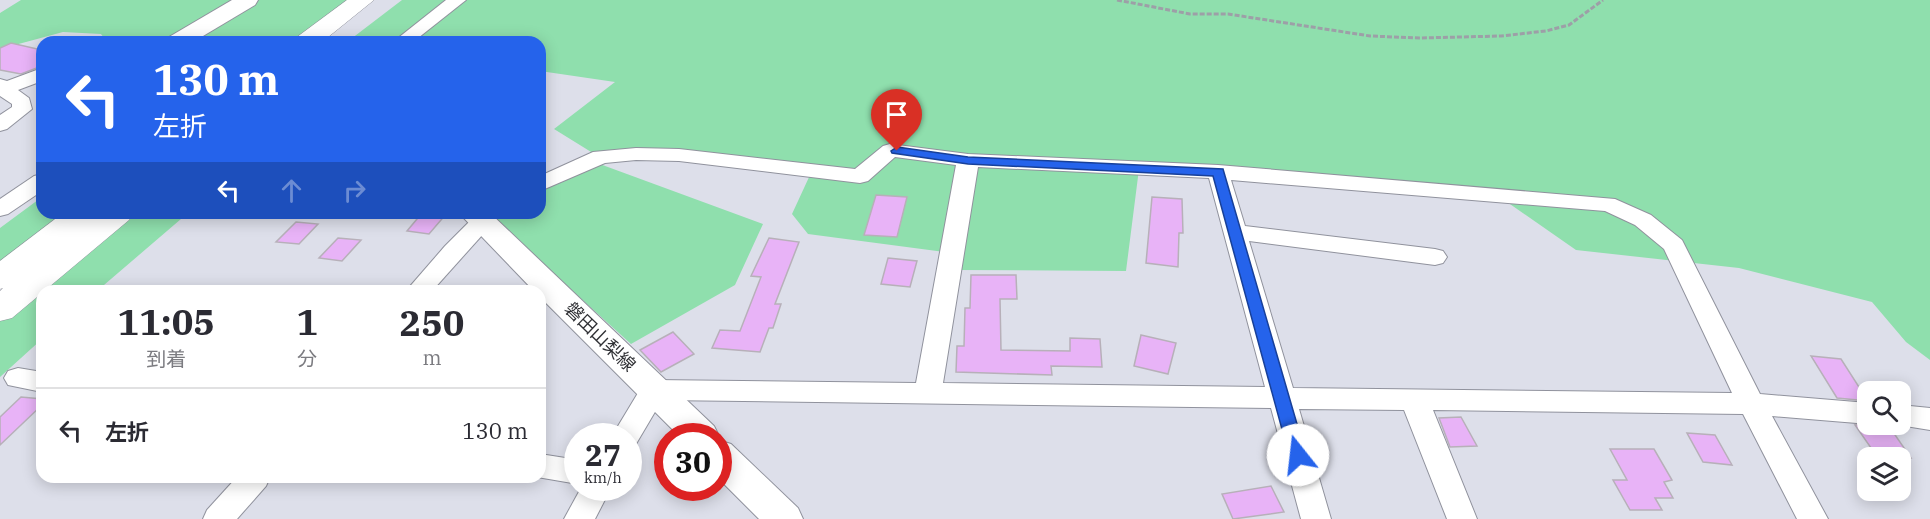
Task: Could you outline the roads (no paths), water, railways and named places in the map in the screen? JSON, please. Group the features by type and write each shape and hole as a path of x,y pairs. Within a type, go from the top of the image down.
{"highway":[{"path":"316,36 372,3"},
{"path":"341,36 372,3"},
{"path":"0,278 75,219"},
{"path":"0,309 111,219"}],"main road":[{"path":"187,36 247,0"},
{"name":"磐田山梨線","path":"485,219 688,423"},
{"path":"732,468 784,519"}],"street":[{"path":"410,36 457,0"},
{"path":"1,88 36,76"},
{"path":"1,88 36,91"},
{"path":"0,125 22,109 22,102 1,88"},
{"path":"546,181 601,157 636,154 680,155 860,176 890,150 968,160 1218,172 1607,204 1628,210 1657,229 1674,245 1751,404 1813,519"},
{"path":"928,393 968,160"},
{"path":"1218,172 1316,519"},
{"path":"0,209 36,185"},
{"path":"423,285 479,219"},
{"path":"1235,232 1435,257"},
{"path":"634,423 654,390 1751,404 1857,413"},
{"path":"1414,399 1462,519"},
{"path":"1911,417 1930,419"},
{"path":"546,467 564,470"},
{"path":"218,519 250,483"},
{"path":"579,519 589,501"}]}
